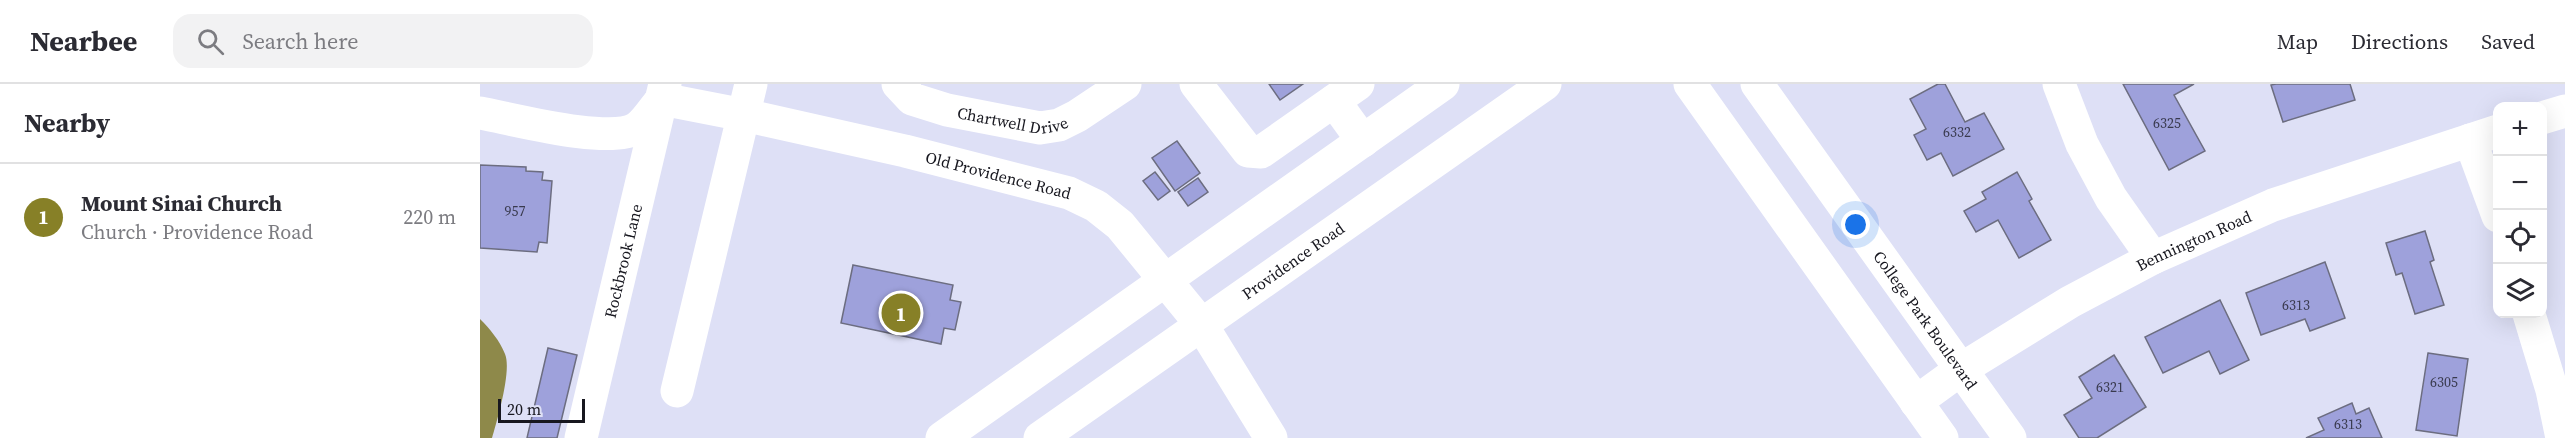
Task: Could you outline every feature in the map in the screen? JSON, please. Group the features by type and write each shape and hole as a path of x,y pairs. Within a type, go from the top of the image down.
{"street":[{"name":"Chartwell Drive","path":"905,92 947,110 1040,128 1059,125 1077,116 1125,84"},
{"path":"1196,84 1248,152 1261,152 1346,93 1363,141"},
{"path":"942,438 1443,84"},
{"name":"Providence Road","path":"1040,438 1545,84"},
{"path":"1690,84 1942,438"},
{"name":"College Park Boulevard","path":"1757,84 2010,438"},
{"path":"2059,84 2082,144 2111,198 2152,258"},
{"path":"480,112 590,133 614,134 638,128 660,89"},
{"name":"Old Providence Road","path":"660,89 748,99 905,151 1069,193 1096,206 1120,225 1201,324 1271,438"},
{"name":"Rockbrook Lane","path":"581,438 660,89"},
{"path":"905,92 905,151"},
{"path":"677,391 748,99"},
{"path":"2547,116 2565,111"},
{"path":"2484,136 2497,210"},
{"name":"Bennington Road","path":"1916,402 1960,370 2070,302 2152,258 2272,206 2484,136"},
{"path":"2530,318 2552,390 2562,438"}],"shaded area":[{"path":"480,319 498,340 507,362 503,396 492,438 480,438"}],"building":[{"path":"1269,84 1303,84 1280,100"},
{"path":"1938,84 1945,84 1965,122 1984,113 2004,149 1953,176 1941,153 1927,160 1914,135 1926,129 1910,99"},
{"path":"2123,84 2194,84 2174,95 2205,151 2169,170"},
{"path":"2350,84 2355,100 2283,122 2271,85"},
{"path":"1177,141 1200,173 1175,191 1152,158"},
{"path":"480,165 526,167 526,171 543,172 542,180 552,181 547,243 539,242 537,252 480,248"},
{"path":"1155,172 1170,191 1158,200 1143,181"},
{"path":"2017,172 2032,199 2029,201 2051,240 2019,258 1998,220 1976,232 1964,211 1986,199 1982,192"},
{"path":"1198,178 1208,192 1188,206 1178,192"},
{"path":"2425,231 2434,260 2430,262 2444,305 2415,314 2402,273 2396,275 2386,243"},
{"path":"2325,262 2345,318 2310,331 2305,319 2261,335 2246,293"},
{"path":"853,265 953,285 950,300 961,302 955,330 944,328 941,344 841,323"},
{"path":"2220,300 2249,360 2220,374 2209,351 2163,373 2145,337"},
{"path":"548,348 577,355 557,438 527,438"},
{"path":"2428,353 2468,359 2457,436 2416,430"},
{"path":"2114,355 2146,407 2097,438 2079,438 2064,415 2092,398 2079,377"},
{"path":"2352,403 2356,414 2369,408 2382,438 2306,438 2324,430 2318,418"}],"place":[{"name":"Mount Sinai Church","path":"901,313"}]}
